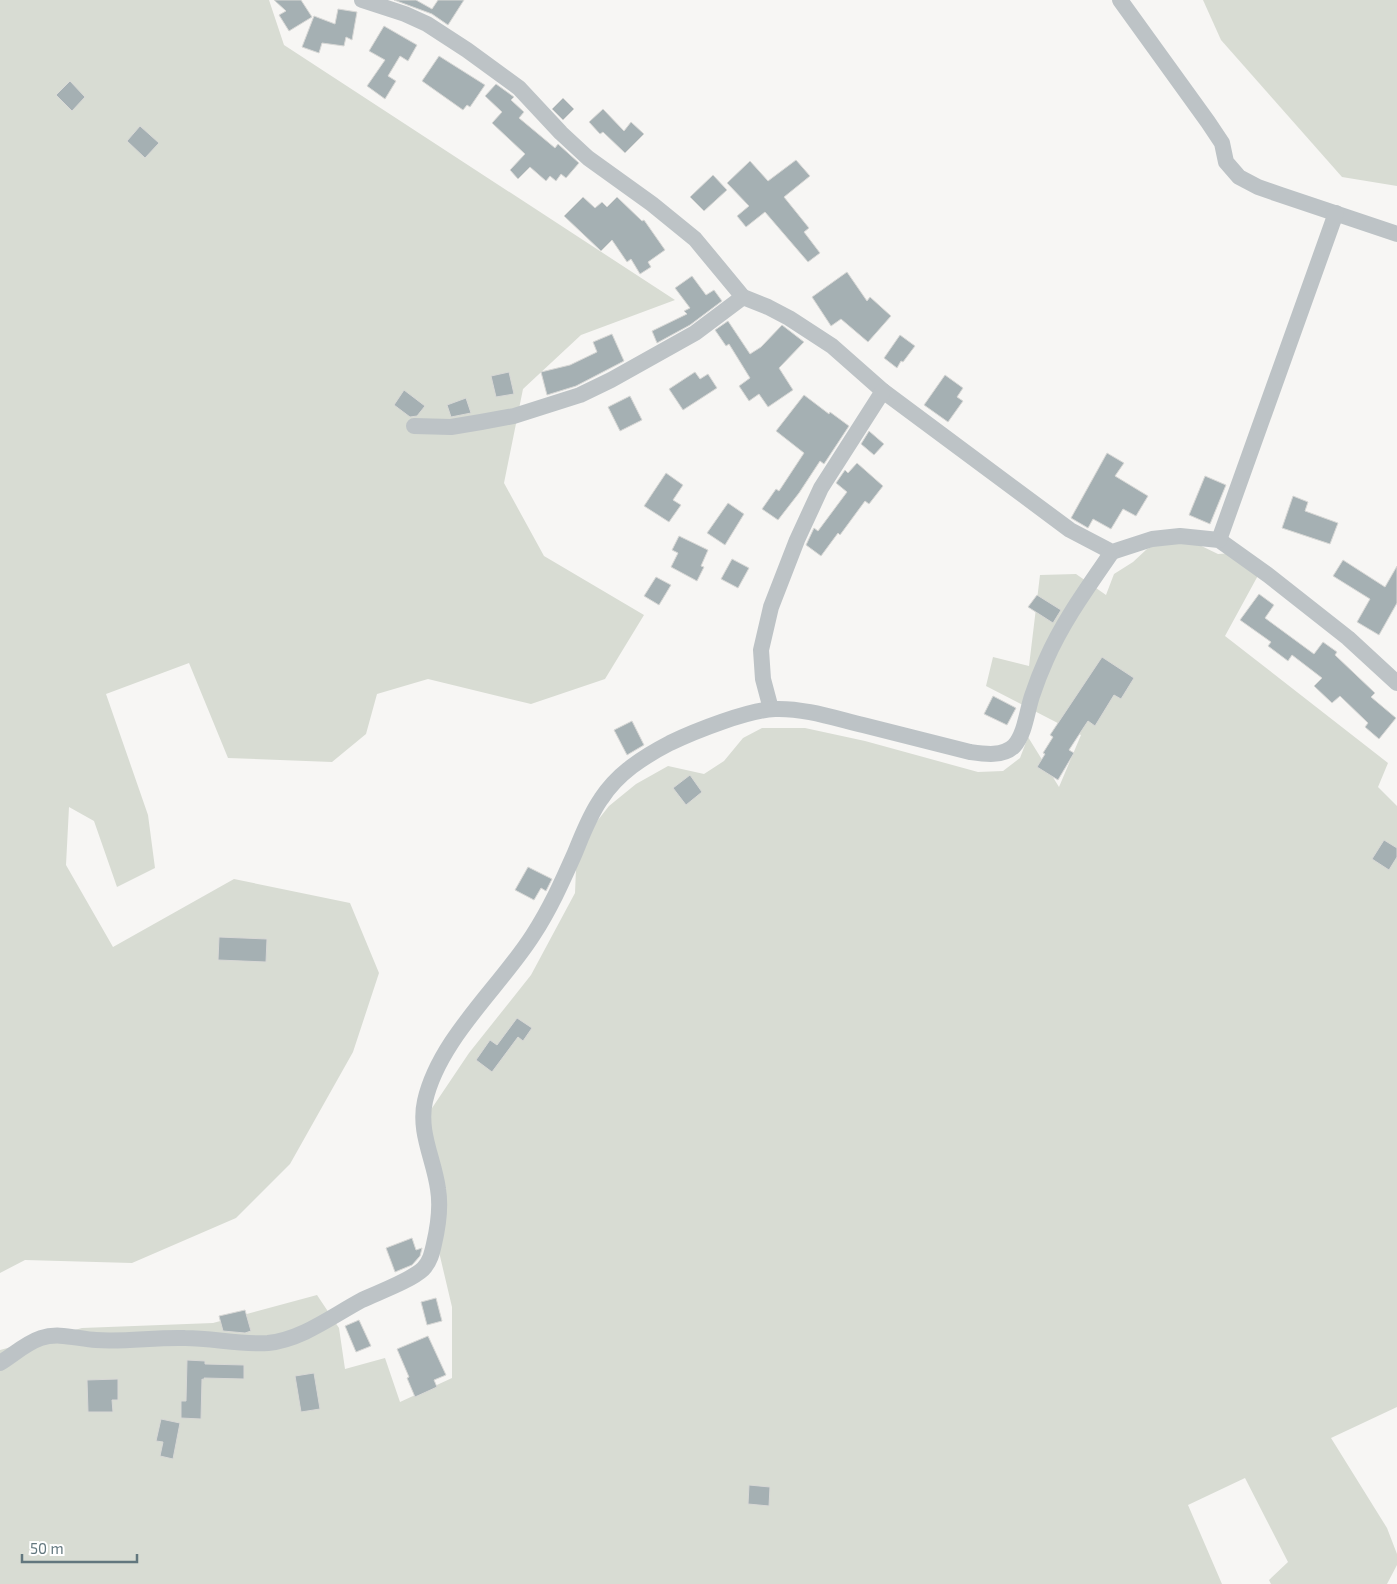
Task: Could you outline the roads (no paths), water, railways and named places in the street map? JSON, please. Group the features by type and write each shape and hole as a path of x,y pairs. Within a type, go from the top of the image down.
{"street":[{"path":"362,0 405,14 427,24 519,88 561,133 588,158 652,204 695,239 742,297 789,318 832,346 883,391 1070,530 1112,552"},
{"path":"1120,0 1208,122 1222,143 1226,162 1239,177 1266,189 1397,234"},
{"path":"1220,540 1336,213"},
{"path":"414,426 451,427 481,422 514,416 580,396 695,333 742,297"},
{"path":"771,709 763,680 761,650 771,607 797,540 821,488 883,391"},
{"path":"0,1364 29,1344 51,1336 99,1341 180,1338 254,1343 281,1341 306,1331 360,1301 415,1275 424,1267 431,1256 436,1236 439,1191 425,1139 424,1103 441,1061 476,1009 515,962 534,934 560,887 601,798 616,779 632,766 685,736 748,714 771,709 792,709 820,714 970,752 987,754 1004,752 1013,747 1020,736 1036,685 1058,635 1112,552 1152,539 1180,536 1220,540 1348,638 1397,683"}]}
